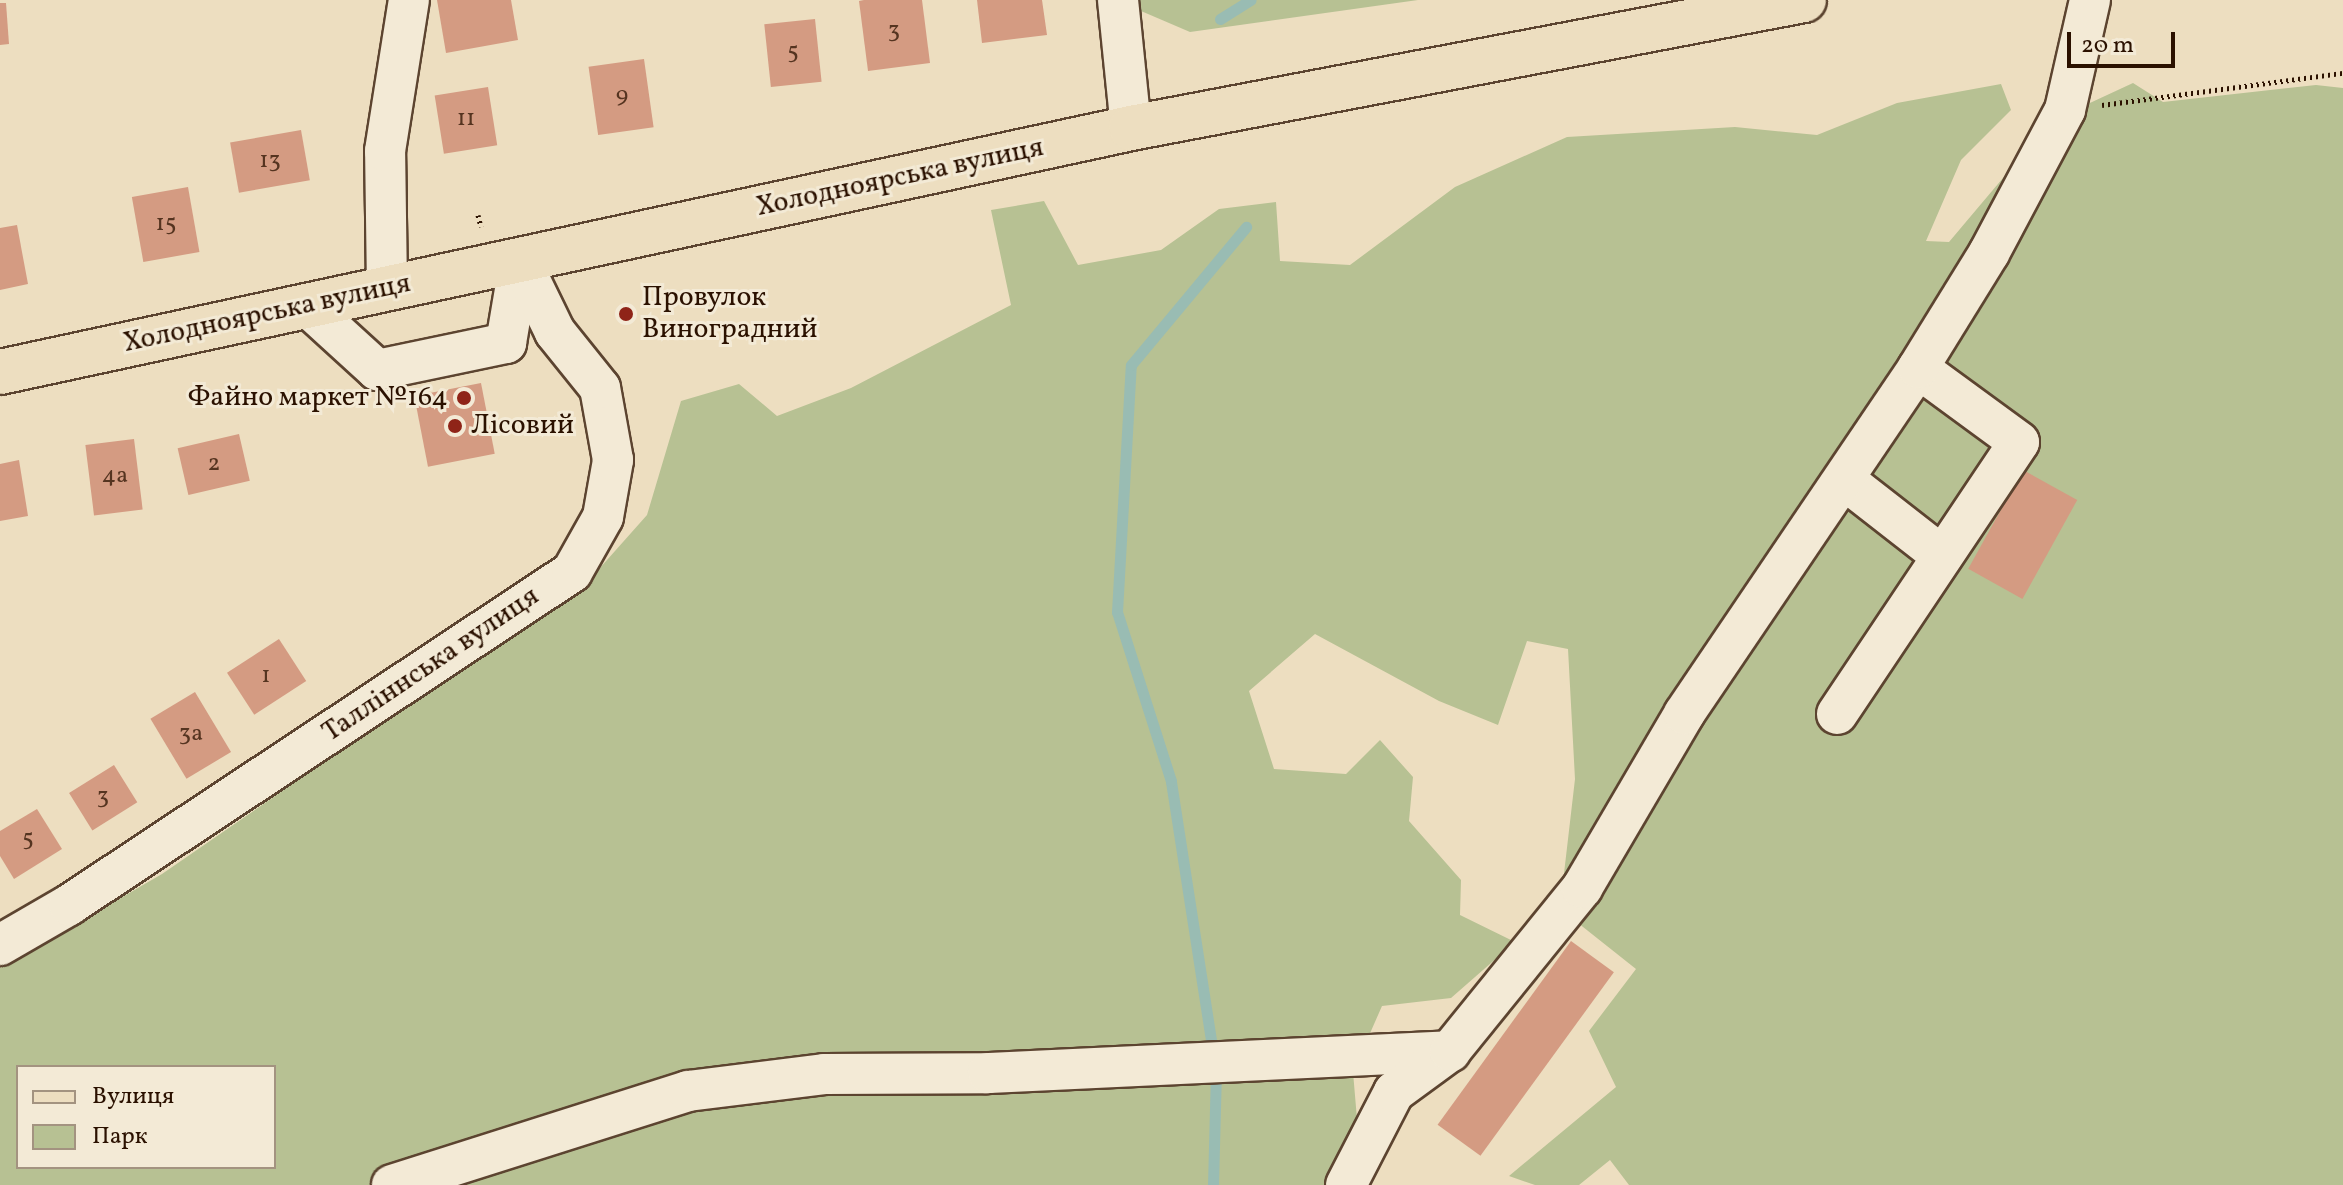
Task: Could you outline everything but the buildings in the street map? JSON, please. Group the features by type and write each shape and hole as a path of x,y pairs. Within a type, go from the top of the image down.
{"main road":[{"name":"Холодноярська вулиця","path":"0,372 1131,128 1804,0"}],"street":[{"path":"387,288 385,151 409,0"},
{"path":"1118,0 1131,128"},
{"path":"1346,1185 1394,1092 1450,1051 1582,888 1684,714 1846,481 1918,368 1989,253 2065,110 2090,0"},
{"path":"307,306 377,370 506,343 520,260"},
{"name":"Талліннська вулиця","path":"0,945 69,905 572,572 603,517 613,460 600,388 555,332 520,260"},
{"path":"1837,714 2019,442 1918,368"},
{"path":"1846,481 1942,556"},
{"path":"392,1185 703,1089 824,1074 988,1073 1450,1051"}],"path":[{"path":"2065,110 2343,73"}],"green space":[{"path":"1127,0 1418,0 1190,32 1127,5"},
{"path":"2133,83 2163,102 2316,85 2343,88 2343,1185 1629,1185 1610,1160 1579,1185 1535,1185 1509,1176 1616,1087 1589,1031 1636,969 1578,923 1563,882 1575,779 1568,649 1527,641 1498,725 1439,701 1315,634 1249,691 1274,769 1346,774 1380,740 1413,777 1409,821 1461,880 1460,915 1515,942 1451,998 1382,1006 1353,1072 1357,1119 1326,1185 0,1185 0,968 162,874 591,578 647,515 681,401 739,384 777,416 851,388 1011,305 991,210 1044,201 1078,265 1161,250 1219,209 1276,202 1280,261 1350,265 1455,187 1567,137 1735,127 1817,135 1897,103 2001,84 2011,110 1961,160 1926,241 1949,242 2051,121"}],"waterway":[{"path":"1220,19 1250,0"},
{"path":"1213,1053 1171,781 1117,612 1131,365 1246,227"},
{"path":"1213,1185 1216,1072"}],"place":[{"name":"Провулок Виноградний","path":"626,314"},
{"name":"Файно маркет №164","path":"464,398"},
{"name":"Лісовий","path":"455,426"}]}
